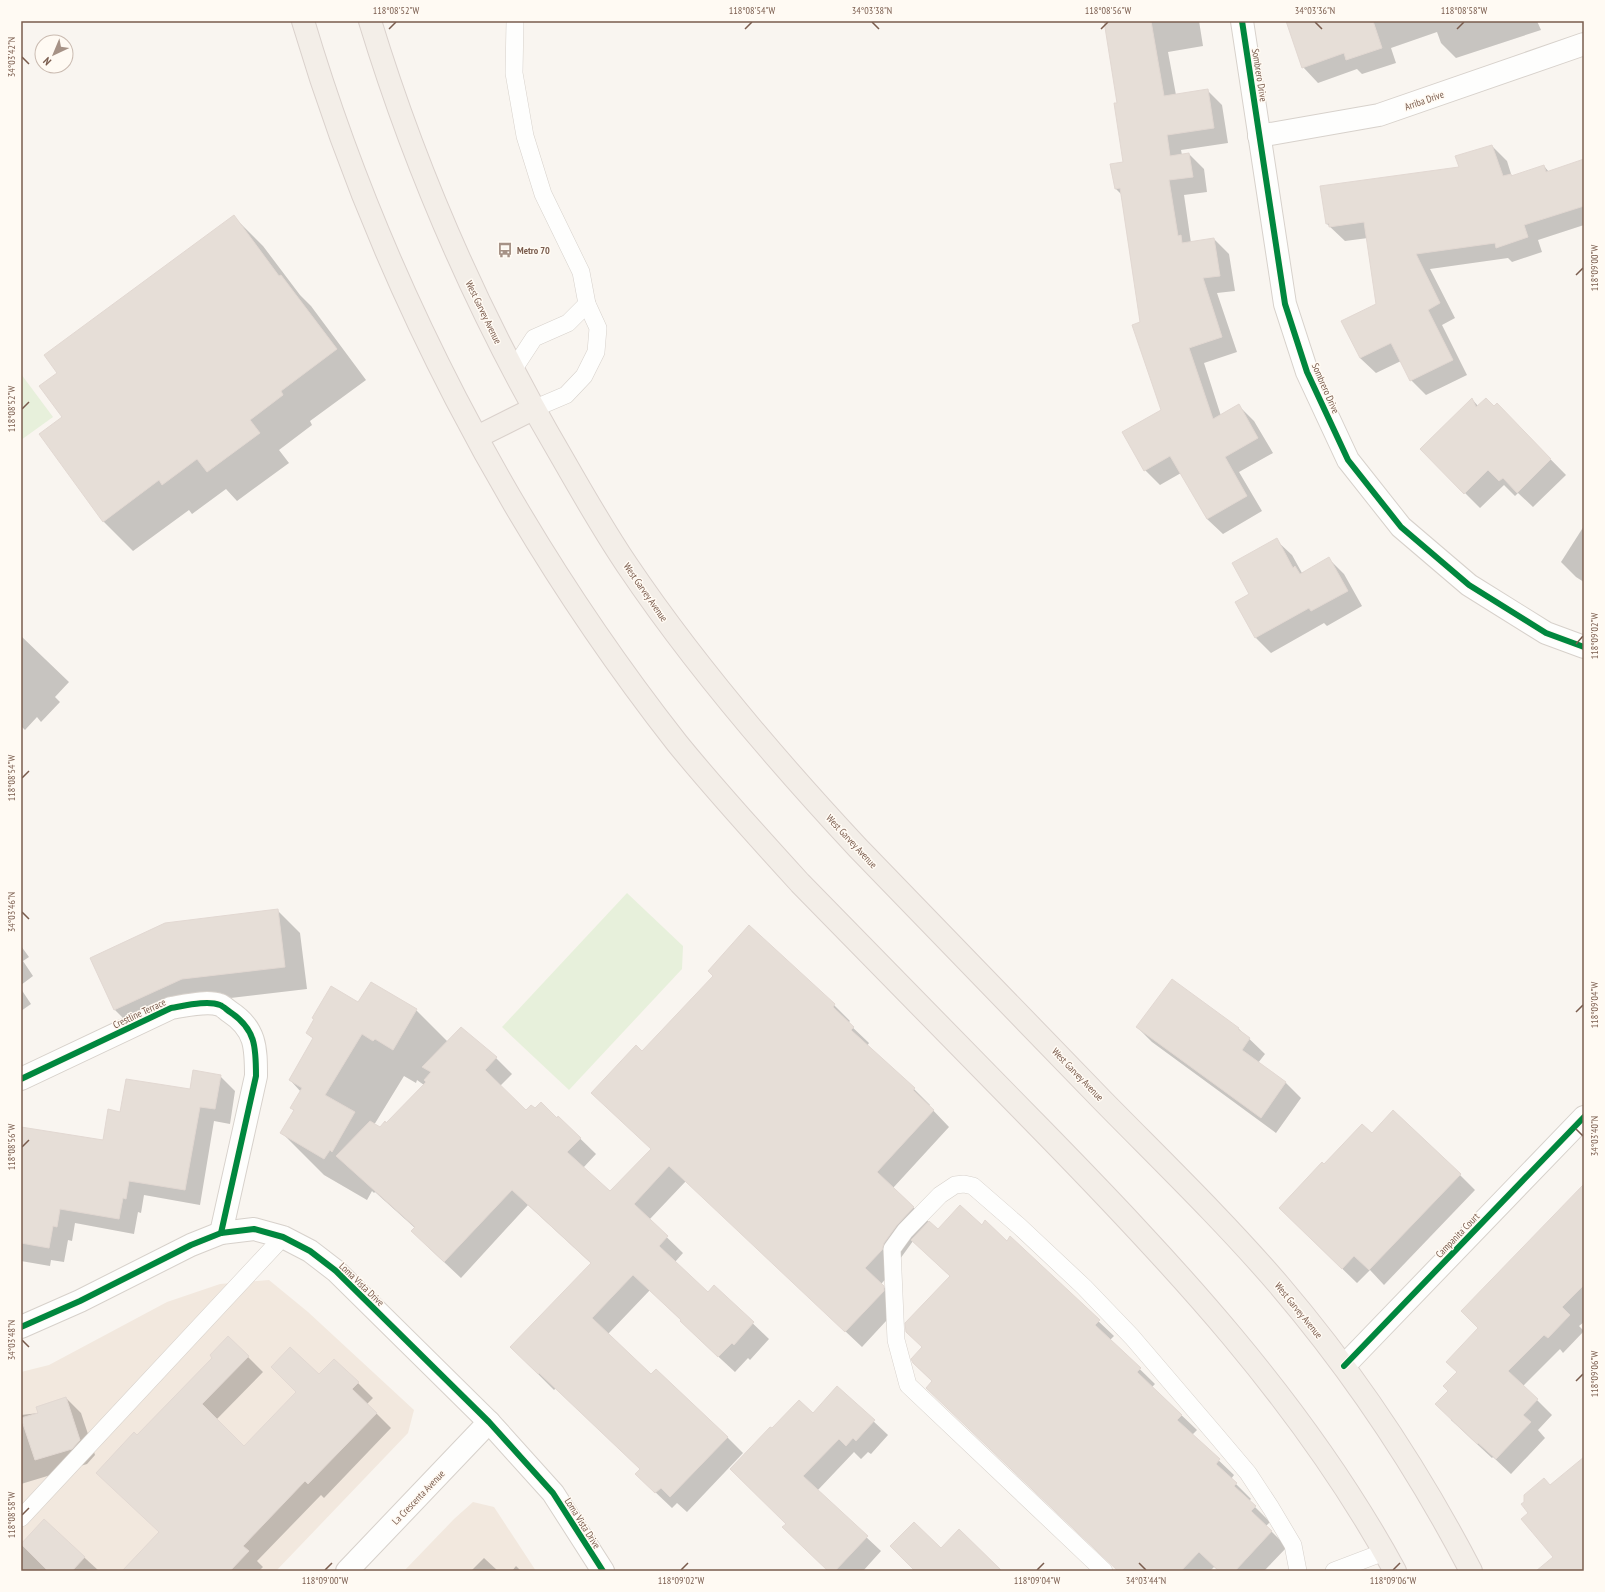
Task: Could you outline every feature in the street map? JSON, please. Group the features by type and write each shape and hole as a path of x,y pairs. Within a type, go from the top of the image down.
{"main road":[{"path":"303,21 340,136 382,242 430,347 477,437 543,550 592,627 678,744 706,778 800,883 1092,1181 1187,1283 1227,1330 1296,1418 1336,1474 1395,1571"},
{"name":"West Garvey Avenue","path":"370,21 397,103 456,253 533,409 590,506 627,565 679,638 770,751 814,801 1246,1248 1284,1291 1344,1366 1380,1418 1418,1478 1452,1536 1470,1571"},
{"path":"477,437 533,409"}],"street":[{"name":"Sombrero Drive","path":"1242,21 1285,304 1307,372 1348,460 1401,527 1469,585 1546,633 1584,647"},
{"name":"Arriba Drive","path":"1260,136 1379,115 1584,44"},
{"name":"Crestline Terrace","path":"21,1079 171,1008 197,1003 220,1005 238,1017 251,1032 256,1054 256,1076 221,1233"},
{"name":"Campanita Court","path":"1344,1366 1584,1117"},
{"name":"Loma Vista Drive","path":"21,1327 80,1301 191,1245 221,1233 254,1229 283,1237 310,1251 336,1271 489,1422 553,1493 603,1571"},
{"name":"La Crescenta Avenue","path":"347,1571 489,1422"}],"lane":[{"path":"515,21 514,73 525,136 543,194 581,272 587,304 598,328 596,352 584,376 566,395 533,409"},
{"path":"513,370 534,338 568,323 587,304"},
{"path":"1104,1571 908,1385 896,1340 892,1249 905,1231 925,1210 940,1195 955,1185 964,1184 973,1186 1019,1226 1084,1287 1132,1337 1248,1473 1293,1545 1298,1571"},
{"path":"21,1518 283,1237"},
{"path":"1334,1571 1384,1552"}],"shaded area":[{"path":"269,1280 308,1312 414,1410 408,1433 276,1571 21,1571 21,1372 49,1365 167,1302 220,1284"},
{"path":"473,1502 494,1507 536,1571 404,1571 454,1519"}],"green space":[{"path":"21,374 53,417 21,440"},
{"path":"627,893 683,946 682,969 569,1090 502,1027"}],"building":[{"path":"1104,21 1151,21 1164,96 1208,89 1214,128 1167,135 1170,156 1189,153 1193,177 1169,180 1178,236 1181,235 1182,243 1214,238 1220,276 1203,278 1222,337 1189,348 1213,419 1239,404 1258,438 1225,457 1247,496 1207,519 1170,456 1144,471 1122,432 1161,410 1132,325 1140,322 1120,188 1115,189 1110,164 1123,162 1114,103 1117,103"},
{"path":"1286,21 1373,21 1382,48 1346,60 1344,53 1302,68"},
{"path":"1492,145 1503,176 1511,174 1511,176 1544,165 1546,172 1584,159 1584,206 1524,225 1528,237 1496,248 1495,243 1416,254 1440,303 1428,310 1453,360 1410,381 1391,343 1360,358 1341,321 1376,304 1364,222 1329,227 1329,223 1326,224 1320,186 1459,167 1455,156"},
{"path":"234,215 279,276 281,275 337,349 281,391 283,395 250,420 260,433 207,472 197,459 162,485 159,480 103,522 39,434 62,417 39,386 57,373 44,355"},
{"path":"1472,398 1476,407 1486,398 1494,406 1497,403 1551,459 1517,493 1503,478 1499,481 1488,470 1464,494 1420,449"},
{"path":"1277,538 1293,568 1295,566 1300,574 1329,557 1348,591 1311,611 1309,608 1255,638 1235,602 1249,594 1232,563"},
{"path":"278,909 285,967 182,979 114,1010 90,958 165,923"},
{"path":"749,925 835,1004 833,1007 854,1027 851,1030 915,1088 913,1090 934,1110 877,1172 914,1207 897,1225 884,1243 882,1250 865,1268 884,1286 884,1291 845,1332 669,1166 634,1204 668,1236 659,1246 708,1292 714,1285 754,1322 734,1345 732,1343 718,1357 633,1275 592,1318 651,1374 656,1369 728,1437 670,1497 661,1488 655,1493 635,1474 640,1469 510,1347 591,1263 512,1190 444,1262 411,1231 415,1227 336,1156 370,1121 380,1127 385,1121 386,1123 426,1082 424,1080 431,1072 422,1067 461,1027 497,1057 485,1070 526,1110 531,1105 535,1108 541,1102 581,1138 567,1152 610,1191 651,1149 591,1093 636,1045 642,1051 713,976 708,971"},
{"path":"1172,979 1239,1028 1238,1029 1250,1038 1242,1050 1286,1082 1261,1118 1136,1027"},
{"path":"371,982 417,1009 393,1050 375,1039 373,1041 362,1034 325,1095 355,1112 332,1152 330,1150 324,1159 280,1133 294,1110 290,1108 302,1088 289,1080 313,1038 306,1033 314,1019 312,1018 331,986 358,1002"},
{"path":"193,1070 221,1075 215,1109 200,1107 185,1190 129,1181 126,1199 123,1198 119,1219 60,1209 57,1227 53,1226 49,1248 21,1243 21,1127 103,1140 108,1109 120,1112 126,1079 190,1089"},
{"path":"1393,1110 1461,1174 1369,1270 1354,1256 1342,1269 1279,1208 1322,1162 1324,1164 1362,1124 1372,1133"},
{"path":"1584,1184 1584,1285 1562,1307 1570,1315 1548,1338 1544,1335 1508,1371 1538,1399 1523,1415 1531,1422 1496,1459 1478,1443 1477,1444 1435,1404 1448,1391 1443,1386 1457,1372 1446,1362 1478,1328 1461,1311"},
{"path":"960,1205 982,1225 985,1220 1007,1241 1010,1236 1100,1320 1095,1325 1141,1368 1137,1372 1182,1415 1177,1420 1220,1459 1216,1464 1237,1483 1234,1486 1256,1506 1251,1511 1272,1531 1235,1571 1219,1571 1199,1552 1181,1571 1118,1571 926,1388 932,1381 913,1363 911,1359 922,1347 906,1332 905,1323 950,1276 911,1240 929,1221 938,1229"},
{"path":"228,1336 249,1356 202,1404 244,1446 296,1392 271,1367 290,1347 319,1374 334,1359 359,1382 352,1389 377,1413 308,1484 305,1481 243,1546 249,1551 230,1571 122,1571 159,1532 96,1473 134,1432 137,1435 212,1358 210,1355"},
{"path":"837,1386 875,1420 856,1441 853,1438 846,1446 839,1439 803,1476 868,1536 835,1571 828,1571 782,1527 786,1524 730,1469 770,1427 772,1428 799,1400 813,1413"},
{"path":"66,1397 80,1440 72,1449 35,1460 21,1418 38,1413 36,1407"},
{"path":"1584,1457 1584,1571 1536,1571 1553,1557 1521,1519 1528,1513 1521,1504 1524,1502 1524,1495 1544,1478 1550,1485"},
{"path":"44,1519 85,1557 72,1571 48,1571 21,1544"},
{"path":"914,1522 941,1548 959,1529 1002,1571 915,1571 890,1546"}],"cycle path":[{"path":"1242,21 1285,304 1307,372 1348,460 1401,527 1469,585 1546,633 1584,647"},
{"path":"21,1079 171,1008 209,1003 220,1005 239,1018 250,1032 253,1040 256,1057 256,1076 221,1233"},
{"path":"1344,1366 1584,1117"},
{"path":"21,1327 80,1301 191,1245 221,1233 254,1229 283,1237 310,1251 336,1271 489,1422 553,1493 603,1571"}],"place":[{"name":"Metro 70","path":"505,250"}]}
